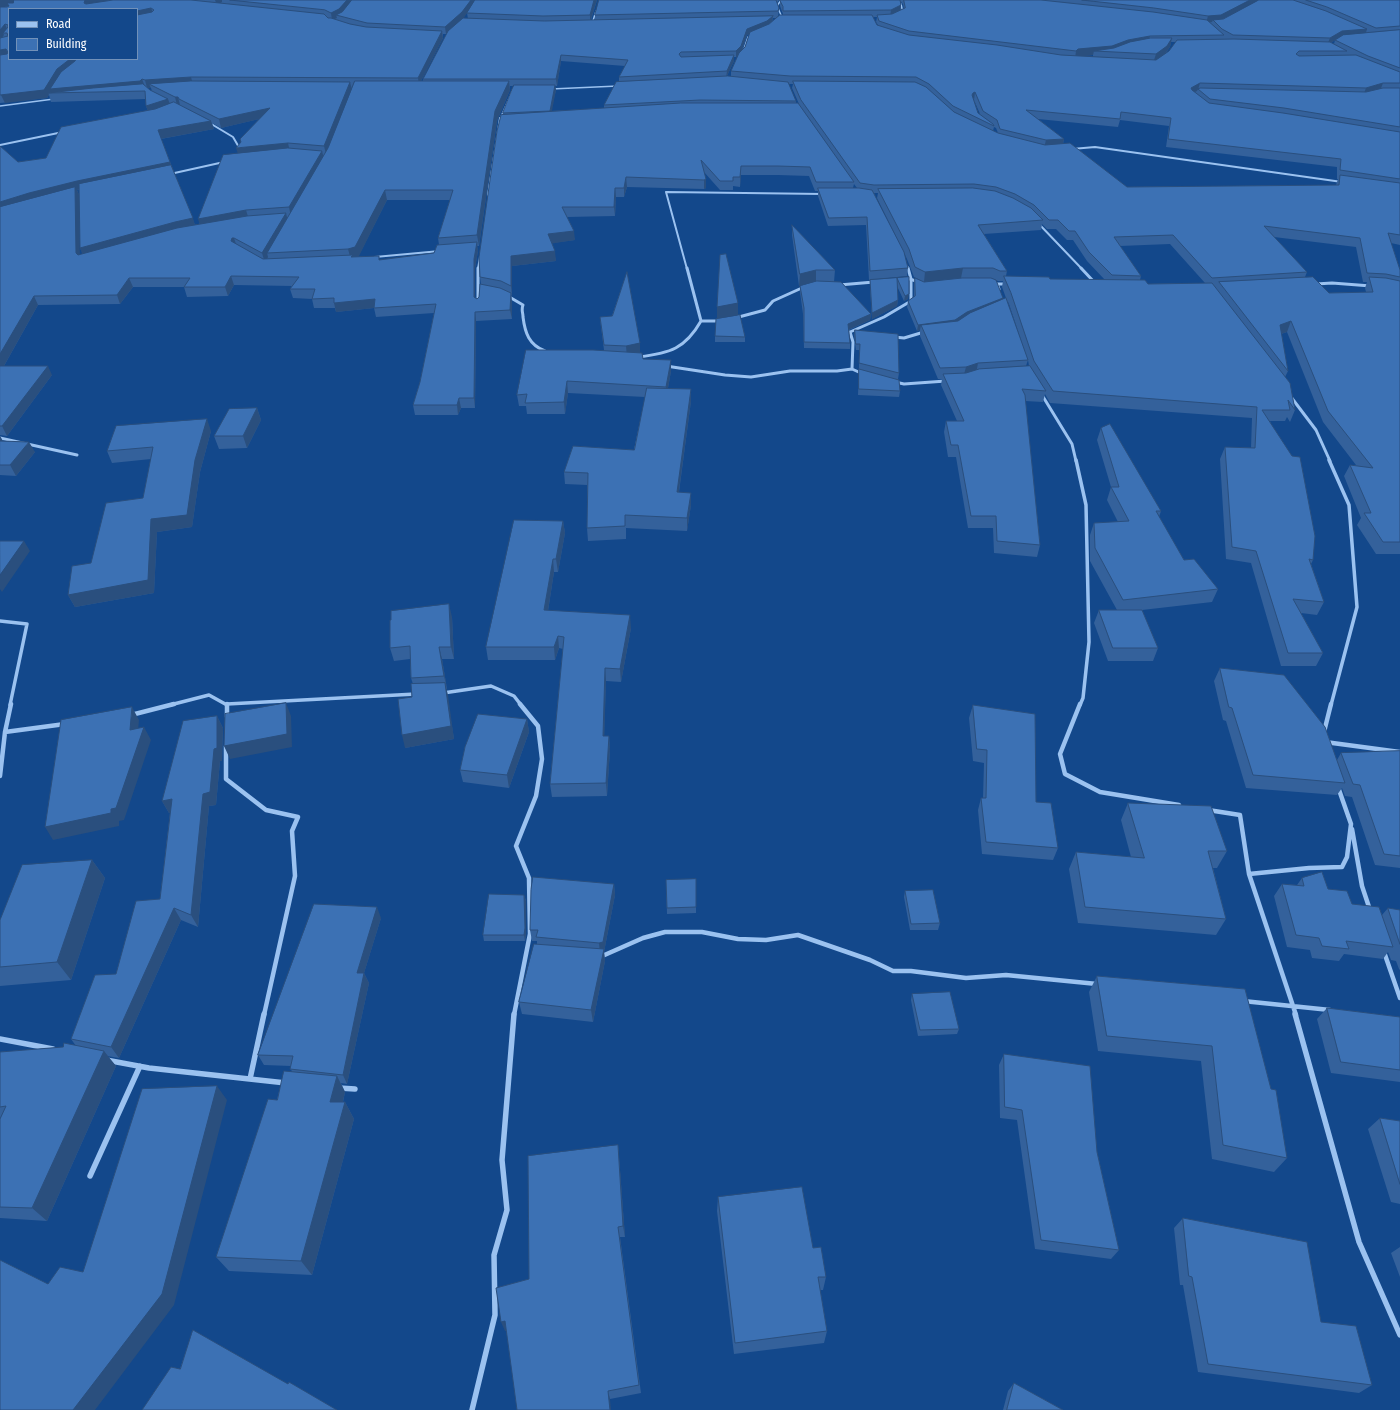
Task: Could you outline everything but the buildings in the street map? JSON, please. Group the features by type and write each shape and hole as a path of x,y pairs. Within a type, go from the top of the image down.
{"street":[{"path":"781,0 777,6 781,15 780,20 787,20"},
{"path":"897,16 903,13 901,4"},
{"path":"597,24 592,24 598,6"},
{"path":"742,54 748,37 756,35"},
{"path":"544,89 618,86"},
{"path":"488,202 494,147 499,121 513,89 520,89"},
{"path":"49,100 52,94"},
{"path":"0,106 57,98"},
{"path":"499,121 507,120"},
{"path":"205,121 232,137 241,150"},
{"path":"0,145 70,131"},
{"path":"1066,149 1095,147 1349,183"},
{"path":"164,175 225,162"},
{"path":"633,358 654,355 680,345 691,338 701,321 666,192 828,194"},
{"path":"1036,222 1098,287 1090,286"},
{"path":"372,257 442,251"},
{"path":"478,305 478,270 480,255"},
{"path":"850,332 884,317 911,300 910,279 905,260"},
{"path":"903,280 910,279 923,285"},
{"path":"991,281 997,284 1012,284"},
{"path":"833,284 843,285 881,282"},
{"path":"1309,284 1332,283 1374,286"},
{"path":"997,284 1000,294"},
{"path":"730,319 751,315 765,310 773,301 810,286"},
{"path":"478,290 484,291"},
{"path":"504,294 510,296 523,305 521,309 524,317 526,335 537,349 550,353"},
{"path":"701,321 723,321"},
{"path":"850,332 857,333"},
{"path":"850,332 853,342 852,369"},
{"path":"891,337 904,338 927,332"},
{"path":"664,366 725,375 751,377 790,371 837,371 852,369 870,376"},
{"path":"891,381 904,384 953,381"},
{"path":"1041,393 1072,444 1086,504 1089,642 1083,698 1060,754 1065,774 1100,792 1185,806"},
{"path":"1288,393 1316,430 1349,505 1357,607 1323,733"},
{"path":"0,438 77,455"},
{"path":"0,621 27,624 5,732 0,776"},
{"path":"434,694 491,686 514,696 538,726 542,759 536,796 516,846 529,878 530,934 514,1016 502,1160 507,1210 494,1255 494,1316 472,1410"},
{"path":"127,715 209,695 227,704 337,697 420,694"},
{"path":"226,719 227,704"},
{"path":"5,732 73,723"},
{"path":"1324,748 1321,741 1376,750 1400,752"},
{"path":"226,742 226,779 266,810 298,817 292,831 295,876 250,1079"},
{"path":"1336,783 1351,824 1362,886 1372,916"},
{"path":"1201,809 1240,815 1249,874 1258,905 1293,1006 1359,1242 1400,1334"},
{"path":"1249,874 1310,868 1342,868 1347,857 1351,824"},
{"path":"594,957 601,958 643,938 665,932 702,932 738,939 766,940 798,935 870,960 893,971 910,971 966,978 1006,975 1102,985"},
{"path":"1382,946 1400,998"},
{"path":"526,951 533,952"},
{"path":"1240,1000 1339,1011"},
{"path":"0,1039 62,1051"},
{"path":"101,1059 140,1066 295,1084"},
{"path":"90,1176 140,1066"},
{"path":"333,1087 355,1089"}]}
